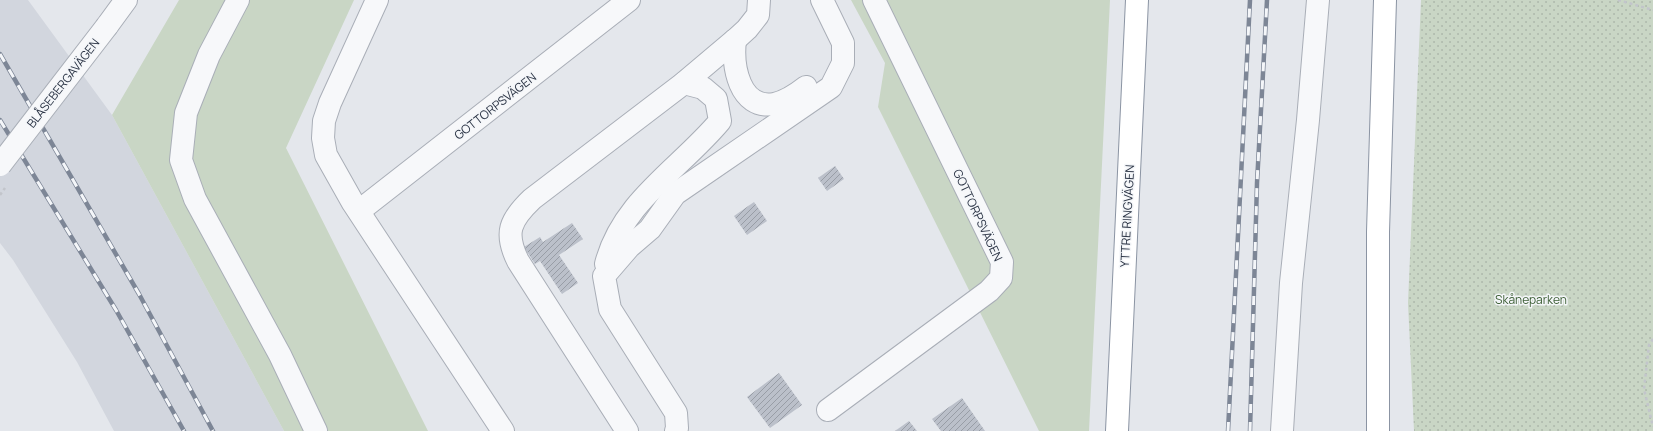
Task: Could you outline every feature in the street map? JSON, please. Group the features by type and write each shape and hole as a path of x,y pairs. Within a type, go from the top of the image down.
{"highway":[{"name":"YTTRE RINGVÄGEN","path":"1117,431 1137,0"},
{"path":"1378,431 1378,232 1385,0"}],"street":[{"name":"BLÅSEBERGAVÄGEN","path":"0,165 126,0"},
{"path":"238,0 210,55 186,113 181,160 194,199 280,355 316,431"},
{"path":"377,0 330,103 324,121 323,138 326,155 359,211 503,431"},
{"name":"GOTTORPSVÄGEN","path":"359,211 630,0"},
{"path":"627,431 518,261 511,248 509,236 512,222 520,210 532,199 684,83 735,40 747,29 758,15 759,0"},
{"path":"735,40 735,66 738,78 745,92 752,99 762,104 769,105 782,102 822,76 831,56 832,41 808,0"},
{"path":"650,229 675,194 831,87 843,63 843,43 836,25 822,0"},
{"path":"604,276 629,247 679,206 840,96 853,75 857,50 850,30 835,0"},
{"name":"GOTTORPSVÄGEN","path":"828,410 989,291 1001,278 1002,262 874,0"},
{"path":"1282,431 1291,283 1308,120 1318,0"},
{"path":"684,83 702,88 716,99 720,121 702,142 650,189 632,211 618,235 606,262 604,276 610,309 666,394 676,422 689,431"}],"path":[{"path":"1618,0 1653,10"},
{"path":"1653,339 1649,345 1644,389 1653,427"}],"shaded area":[{"path":"0,0 28,0 112,115 284,431 114,431 77,362 13,260 0,243"}],"green space":[{"path":"179,0 354,0 286,148 428,431 284,431 112,115"},
{"path":"851,0 1110,0 1089,431 1039,431 878,107 885,63"},
{"name":"Skåneparken","path":"1421,0 1653,0 1653,431 1414,431 1408,303"}],"building":[{"path":"835,166 844,179 827,191 818,178"},
{"path":"754,202 767,221 747,235 734,216"},
{"path":"572,223 583,239 559,255 578,283 562,294 540,261 535,264 524,247 540,237 543,242"},
{"path":"779,373 802,405 770,428 747,397"},
{"path":"962,398 985,431 941,431 932,419"},
{"path":"909,421 917,431 895,431"}],"railway":[{"path":"1228,431 1250,0"},
{"path":"1250,431 1257,183 1267,0"},
{"path":"0,54 139,294 213,431"},
{"path":"0,120 116,310 184,431"}]}
